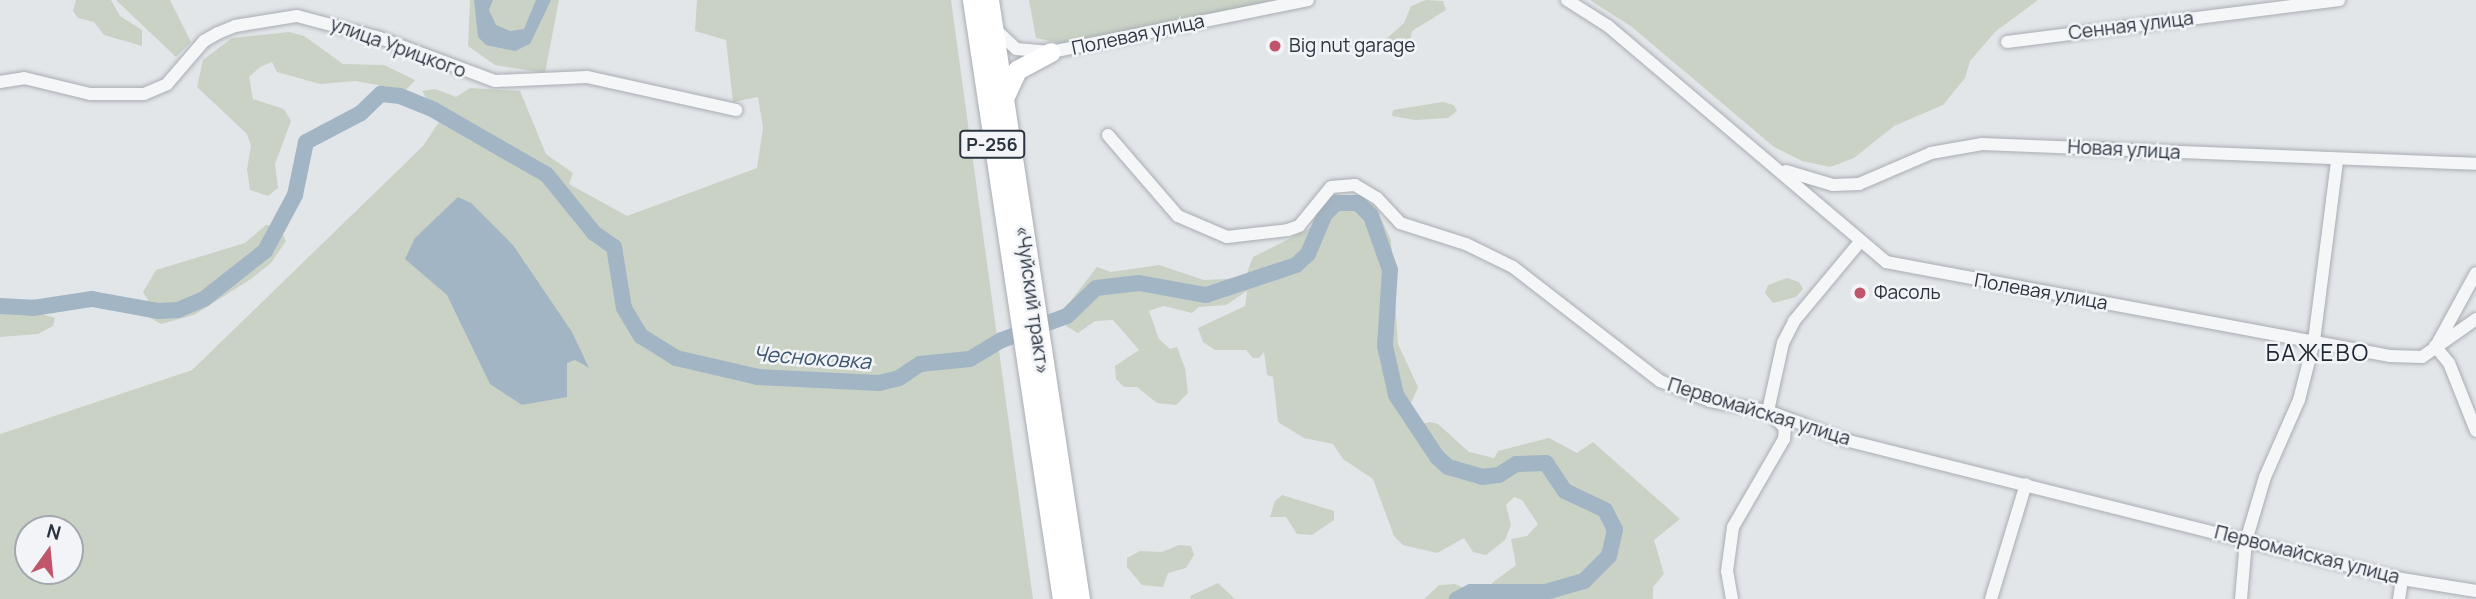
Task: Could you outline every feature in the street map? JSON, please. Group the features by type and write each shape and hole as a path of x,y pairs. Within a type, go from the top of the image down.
{"highway":[{"name":"«Чуйский тракт»","path":"972,0 1021,287 1062,599"},
{"name":"«Чуйский тракт»","path":"989,0 1004,104 1021,287"},
{"path":"1004,104 1014,74 1051,52"},
{"name":"«Чуйский тракт»","path":"1032,361 1080,599"}],"street":[{"name":"Полевая улица","path":"993,25 1016,49 1051,52 1308,0"},
{"name":"Полевая улица","path":"1567,0 1608,26 1782,170 1859,243 1886,262 1916,270 2390,356 2422,357 2476,319"},
{"name":"Сенная улица","path":"2007,41 2339,0"},
{"name":"улица Урицкого","path":"0,82 24,78 90,93 144,94 167,84 204,41 218,33 235,26 297,16 380,38 495,81 587,77 736,110"},
{"name":"Первомайская улица","path":"1108,135 1168,206 1213,234 1245,237 1288,230 1299,226 1331,187 1355,185 1377,198 1400,223 1466,244 1513,267 1660,381 1710,401 1768,411 1845,440 2246,541 2402,579 2476,590"},
{"name":"Новая улица","path":"1782,170 1832,185 1859,184 1931,153 1982,144 2337,161 2476,164"},
{"path":"2241,599 2246,541 2265,477 2300,400 2314,341 2337,161"},
{"path":"1732,599 1727,571 1732,527 1784,439 1785,428 1768,411 1783,343 1794,321 1859,243"},
{"path":"2476,273 2435,346 2449,363 2476,430"},
{"path":"1990,599 2026,484"},
{"path":"2399,599 2402,579"}],"shaded area":[{"path":"76,0 111,0 120,16 142,30 142,46 104,35 94,22 78,18 73,11"},
{"path":"116,0 170,0 191,42 176,57"},
{"path":"470,0 559,0 545,73 495,65 468,46"},
{"path":"697,0 951,0 1033,599 0,599 0,434 192,370 423,146 443,116 432,108 422,91 435,89 456,97 470,88 520,91 546,154 573,173 569,184 627,216 757,168 763,128 758,97 733,102 726,40 695,31"},
{"path":"1029,0 1275,0 1070,45 1036,38"},
{"path":"1426,0 1443,1 1446,10 1412,31 1410,42 1401,48 1385,40 1404,23 1411,6"},
{"path":"1590,0 2038,0 1996,31 1970,61 1965,78 1943,105 1894,126 1854,158 1830,167 1802,161 1774,147 1632,27"},
{"path":"289,32 304,36 343,64 384,65 415,80 406,90 355,81 320,84 277,72 272,62 260,67 249,77 253,99 284,109 291,121 275,164 278,188 268,196 250,190 247,169 251,146 247,134 197,87 203,60 232,38"},
{"path":"1443,102 1454,105 1457,111 1448,118 1415,120 1392,116 1393,110"},
{"path":"1345,196 1360,197 1376,207 1391,240 1398,344 1418,387 1404,420 1409,427 1430,422 1438,424 1469,452 1494,458 1498,451 1549,438 1577,453 1593,442 1680,519 1654,540 1664,574 1653,587 1653,599 1424,599 1439,585 1455,584 1472,592 1494,592 1492,583 1516,565 1511,539 1527,536 1538,524 1522,500 1514,497 1506,505 1511,525 1505,540 1486,555 1473,552 1464,538 1437,553 1403,545 1394,536 1373,479 1343,459 1333,444 1304,438 1278,422 1273,377 1267,375 1264,352 1259,358 1253,358 1246,350 1215,350 1203,342 1198,328 1245,306 1247,291 1226,305 1199,307 1192,313 1164,306 1149,311 1159,339 1170,349 1177,347 1185,368 1188,393 1176,405 1157,403 1137,387 1124,387 1116,379 1115,366 1139,350 1113,320 1095,321 1078,333 1066,326 1062,312 1097,267 1111,272 1159,265 1204,280 1245,278 1253,257 1305,231 1314,225 1317,211"},
{"path":"266,225 279,226 286,241 271,263 251,279 194,315 161,324 147,316 148,300 143,292 156,270 245,243"},
{"path":"1787,278 1799,282 1803,289 1796,297 1773,303 1765,293 1768,285"},
{"path":"0,308 29,310 55,318 53,326 38,334 0,337"},
{"path":"1282,495 1334,511 1334,520 1312,535 1297,534 1286,517 1270,517 1275,501"},
{"path":"1179,545 1191,546 1194,555 1186,568 1168,573 1163,587 1142,585 1127,567 1127,558 1140,551 1162,552"},
{"path":"1218,583 1235,599 1191,599 1190,596"}],"water":[{"path":"474,0 493,0 489,10 496,25 510,31 524,29 536,0 551,0 530,44 515,51 486,45 478,37"},
{"path":"458,197 471,203 513,245 572,332 589,368 575,360 567,363 567,397 522,405 490,384 447,295 405,259 415,238"}],"waterway":[{"name":"Чесноковка","path":"0,306 33,308 92,299 159,311 178,310 204,299 265,251 295,195 306,142 361,113 381,94 400,96 434,110 547,175 594,233 614,247 624,308 641,336 676,358 758,377 879,383 899,378 920,364 970,359 1002,340 1067,316 1096,288 1139,283 1206,295 1296,265 1308,254 1325,214 1336,203 1358,203 1371,216 1390,270 1385,346 1396,395 1437,457 1448,467 1482,477 1499,475 1516,464 1546,463 1565,491 1605,510 1615,530 1609,556 1584,581 1546,592 1471,592 1457,599"}],"place":[{"name":"Big nut garage","path":"1275,46"},
{"name":"Фасоль","path":"1860,293"}],"district":[{"name":"БАЖЕВО","path":"2318,352"}]}
